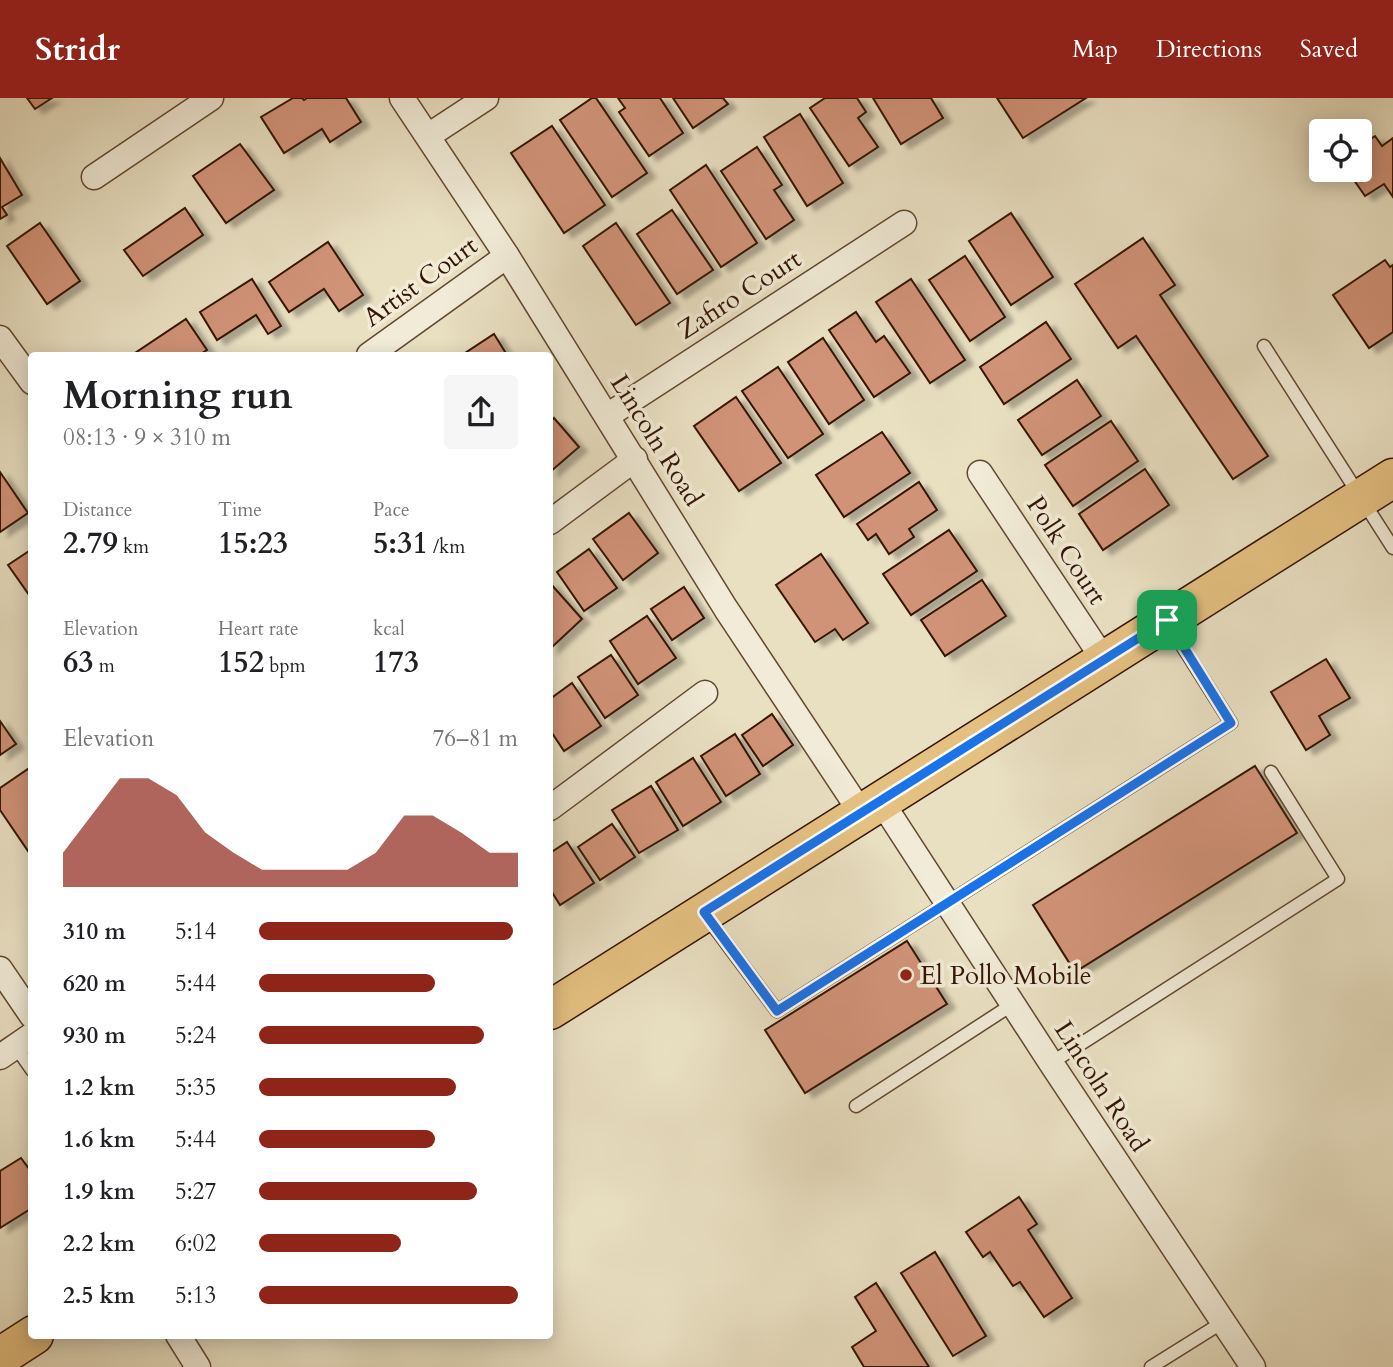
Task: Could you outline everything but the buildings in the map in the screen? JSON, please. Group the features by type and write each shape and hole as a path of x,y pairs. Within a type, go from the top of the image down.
{"main road":[{"path":"553,1008 1393,478"},
{"path":"0,1357 28,1339"}],"street":[{"path":"94,177 211,98"},
{"name":"Lincoln Road","path":"402,98 507,256 726,609 871,807 948,904 1253,1367"},
{"path":"428,136 486,98"},
{"name":"Zafiro Court","path":"607,416 904,223"},
{"name":"Artist Court","path":"373,352 507,256"},
{"path":"0,338 28,376"},
{"path":"553,520 635,459"},
{"name":"Polk Court","path":"980,473 1104,660"},
{"path":"553,806 705,693"},
{"path":"0,969 28,1010"},
{"path":"180,1339 198,1367"}],"lane":[{"path":"1264,346 1393,548"},
{"path":"704,912 777,1011 948,904 1231,723 1167,620"},
{"path":"1051,1063 1338,879 1271,772"},
{"path":"856,1106 1013,1004"},
{"path":"16,1046 28,1064"},
{"path":"1151,1367 1223,1322"}],"place":[{"name":"El Pollo Mobile","path":"906,975"}],"route":[{"path":"1167,620 1231,723 777,1011 704,912 1167,620"}]}
